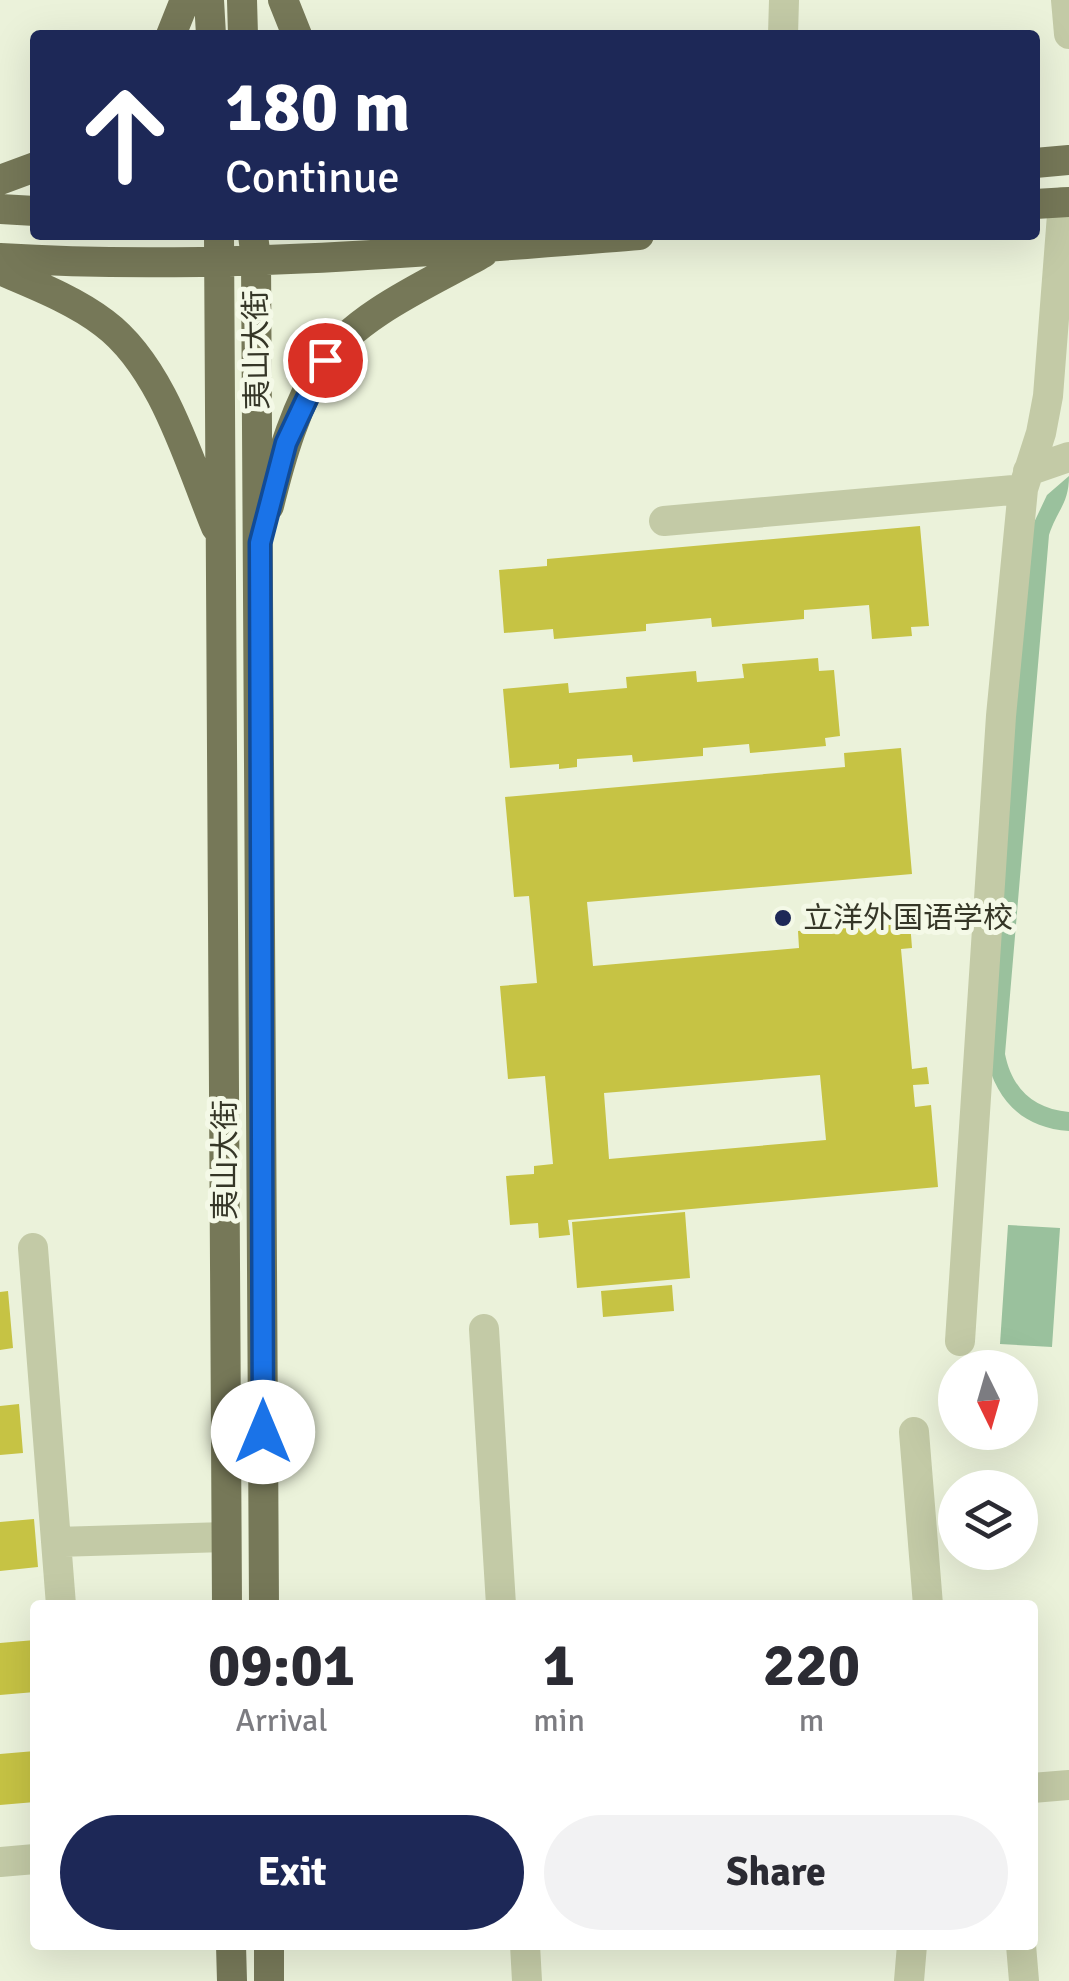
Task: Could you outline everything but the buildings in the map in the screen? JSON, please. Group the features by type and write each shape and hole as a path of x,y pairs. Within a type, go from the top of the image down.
{"main road":[{"path":"173,30 185,0"},
{"path":"209,0 211,30"},
{"path":"283,0 295,30"},
{"path":"1040,163 1069,160"},
{"path":"0,180 30,169"},
{"path":"0,209 30,211"},
{"path":"0,258 254,247 496,246 574,240"},
{"path":"260,543 286,443 325,360 360,325 496,246"},
{"name":"夷山大街","path":"254,247 260,543 264,1600"},
{"name":"夷山大街","path":"219,248 226,1600"},
{"path":"0,270 106,324 140,361 170,413 222,541"},
{"path":"232,1950 232,1981"},
{"path":"268,1950 269,1981"}],"street":[{"path":"784,0 784,30"},
{"path":"1066,0 1069,34"},
{"path":"960,1341 1000,735 1026,480 1048,396 1056,203"},
{"path":"664,521 1026,480 1069,458"},
{"path":"33,1248 61,1600"},
{"path":"484,1329 501,1600"},
{"path":"914,1432 928,1600"},
{"path":"56,1542 226,1537"},
{"path":"1038,1788 1069,1785"},
{"path":"0,1862 30,1859"},
{"path":"524,1950 527,1981"},
{"path":"909,1981 912,1950"},
{"path":"1021,1950 1024,1981"}],"green space":[{"path":"1069,476 1065,500 1049,535 1005,1054 1013,1077 1026,1095 1045,1107 1069,1112 1069,1131 1038,1124 1014,1109 997,1086 986,1056 1030,531 1047,495"},
{"path":"1008,1225 1060,1228 1052,1347 1000,1344"}],"place":[{"name":"立洋外国语学校","path":"783,918"}],"route":[{"path":"263,1432 260,543 286,443 325,360"}]}
